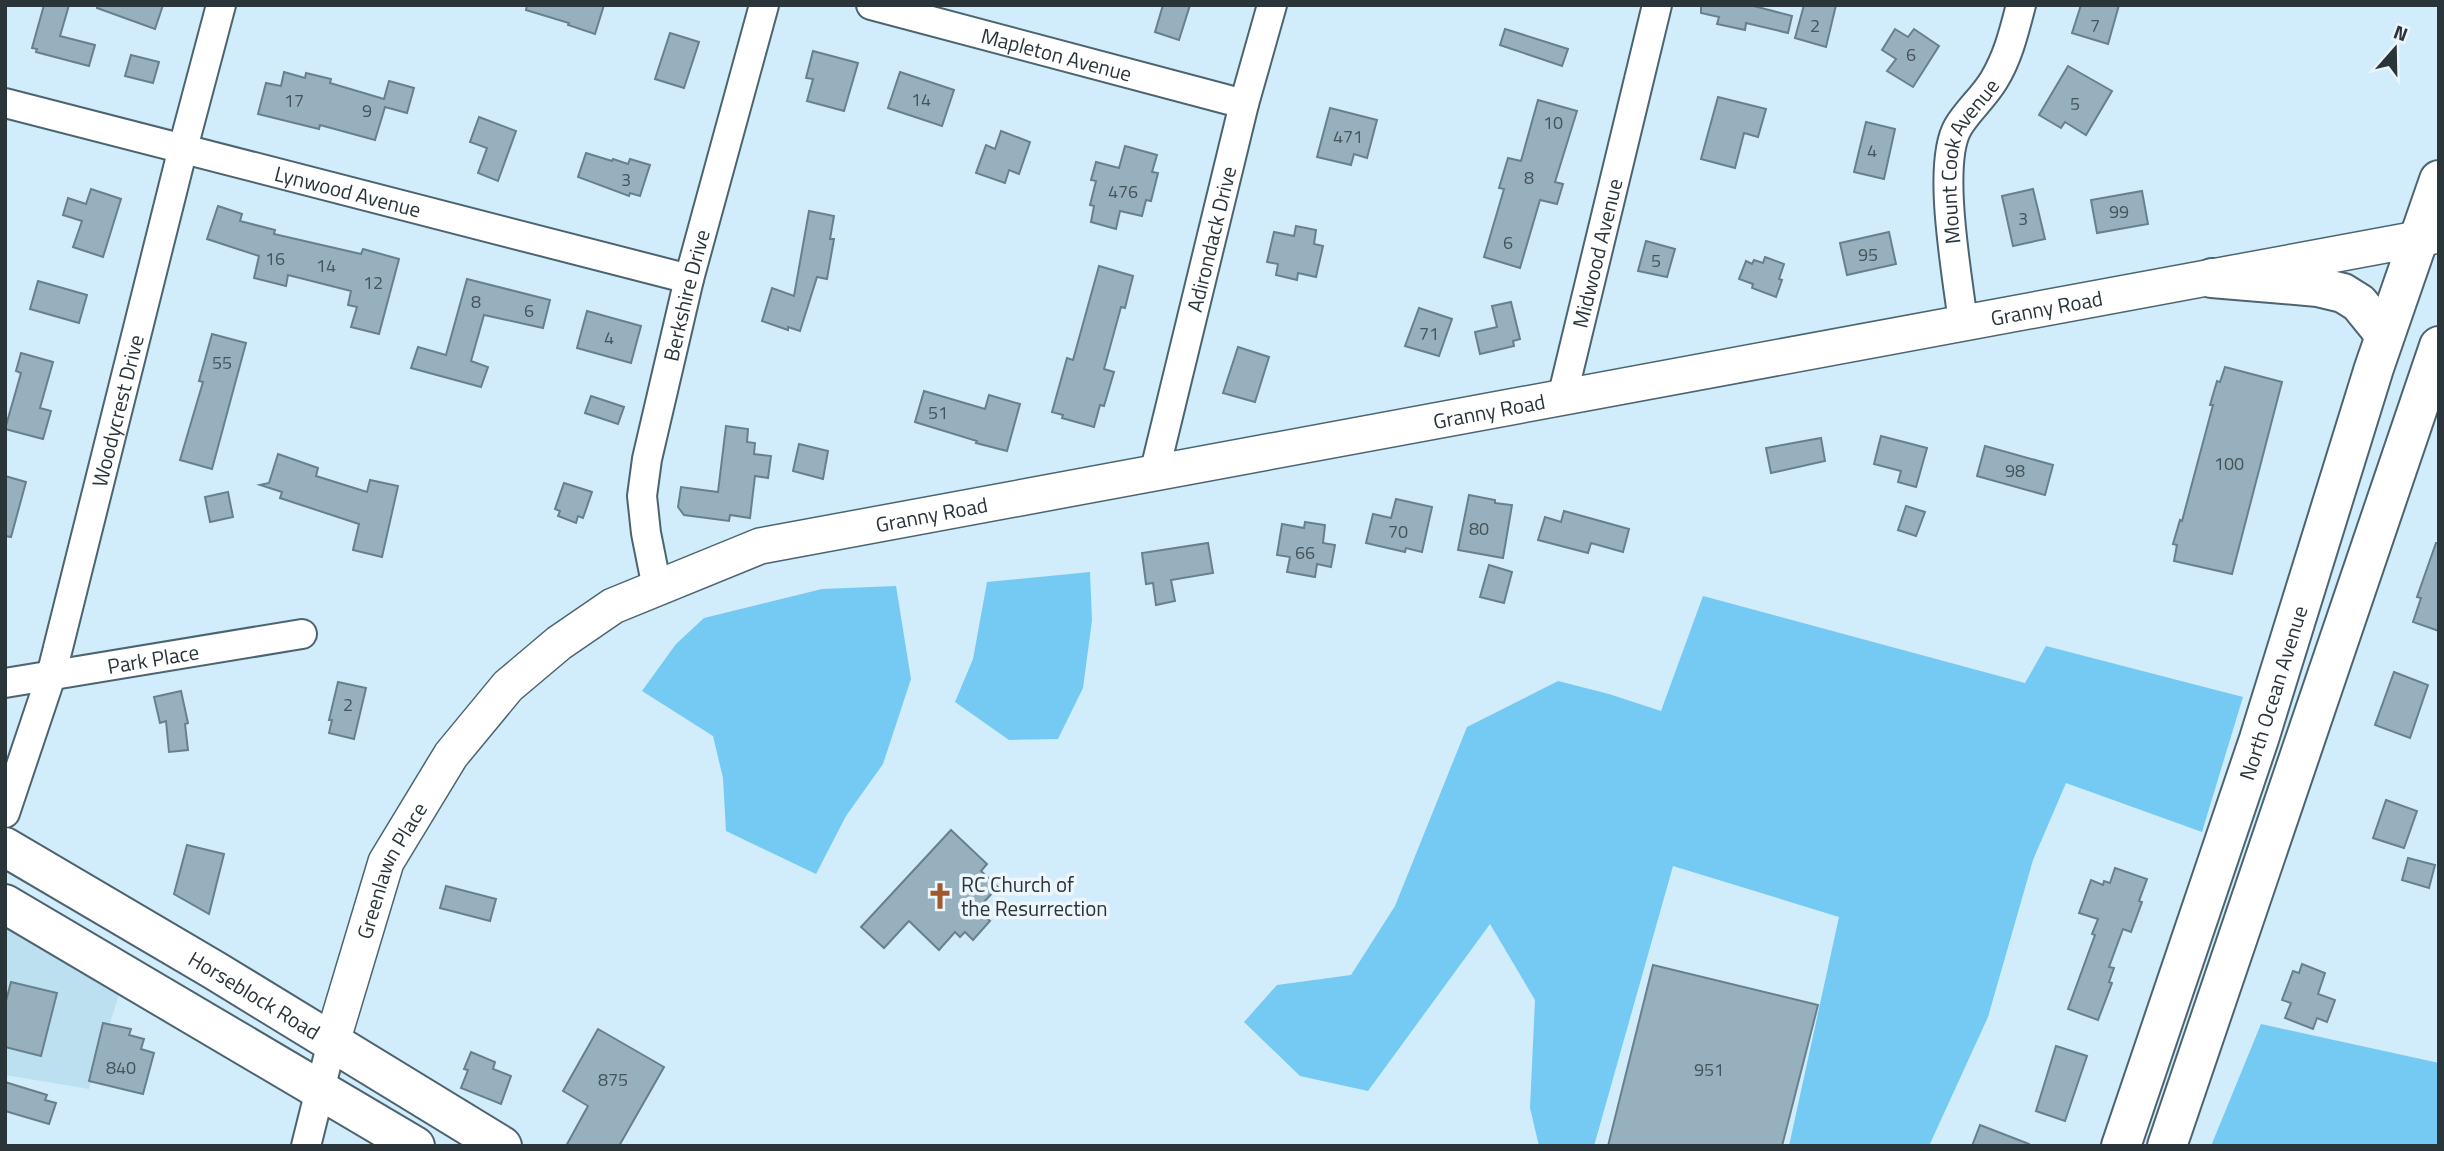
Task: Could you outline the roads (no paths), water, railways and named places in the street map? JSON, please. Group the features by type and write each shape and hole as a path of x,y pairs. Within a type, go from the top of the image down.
{"main road":[{"name":"North Ocean Avenue","path":"2121,1146 2259,739 2385,335 2429,237 2439,180"},
{"path":"2212,278 2318,288 2343,293 2359,303 2385,335"},
{"name":"North Ocean Avenue","path":"2167,1146 2439,346"},
{"name":"Horseblock Road","path":"5,847 502,1146"},
{"path":"5,904 415,1146"}],"street":[{"name":"Woodycrest Drive","path":"5,813 51,676 221,5"},
{"name":"Berkshire Drive","path":"657,588 642,496 647,459 689,279 764,5"},
{"name":"Mapleton Avenue","path":"871,5 1244,104"},
{"name":"Adirondack Drive","path":"1154,474 1244,104 1272,5"},
{"name":"Midwood Avenue","path":"1562,398 1657,5"},
{"name":"Mount Cook Avenue","path":"1963,323 1948,197 1949,162 1957,129 1993,81 2011,44 2021,5"},
{"name":"Lynwood Avenue","path":"5,103 689,279"},
{"name":"Granny Road","path":"559,643 613,606 760,545 2429,237"},
{"name":"Park Place","path":"5,683 302,634"},
{"name":"Greenlawn Place","path":"306,1146 332,1042 386,862 451,755 508,686 559,643"}],"place":[{"name":"RC Church of the Resurrection","path":"940,896"}]}
